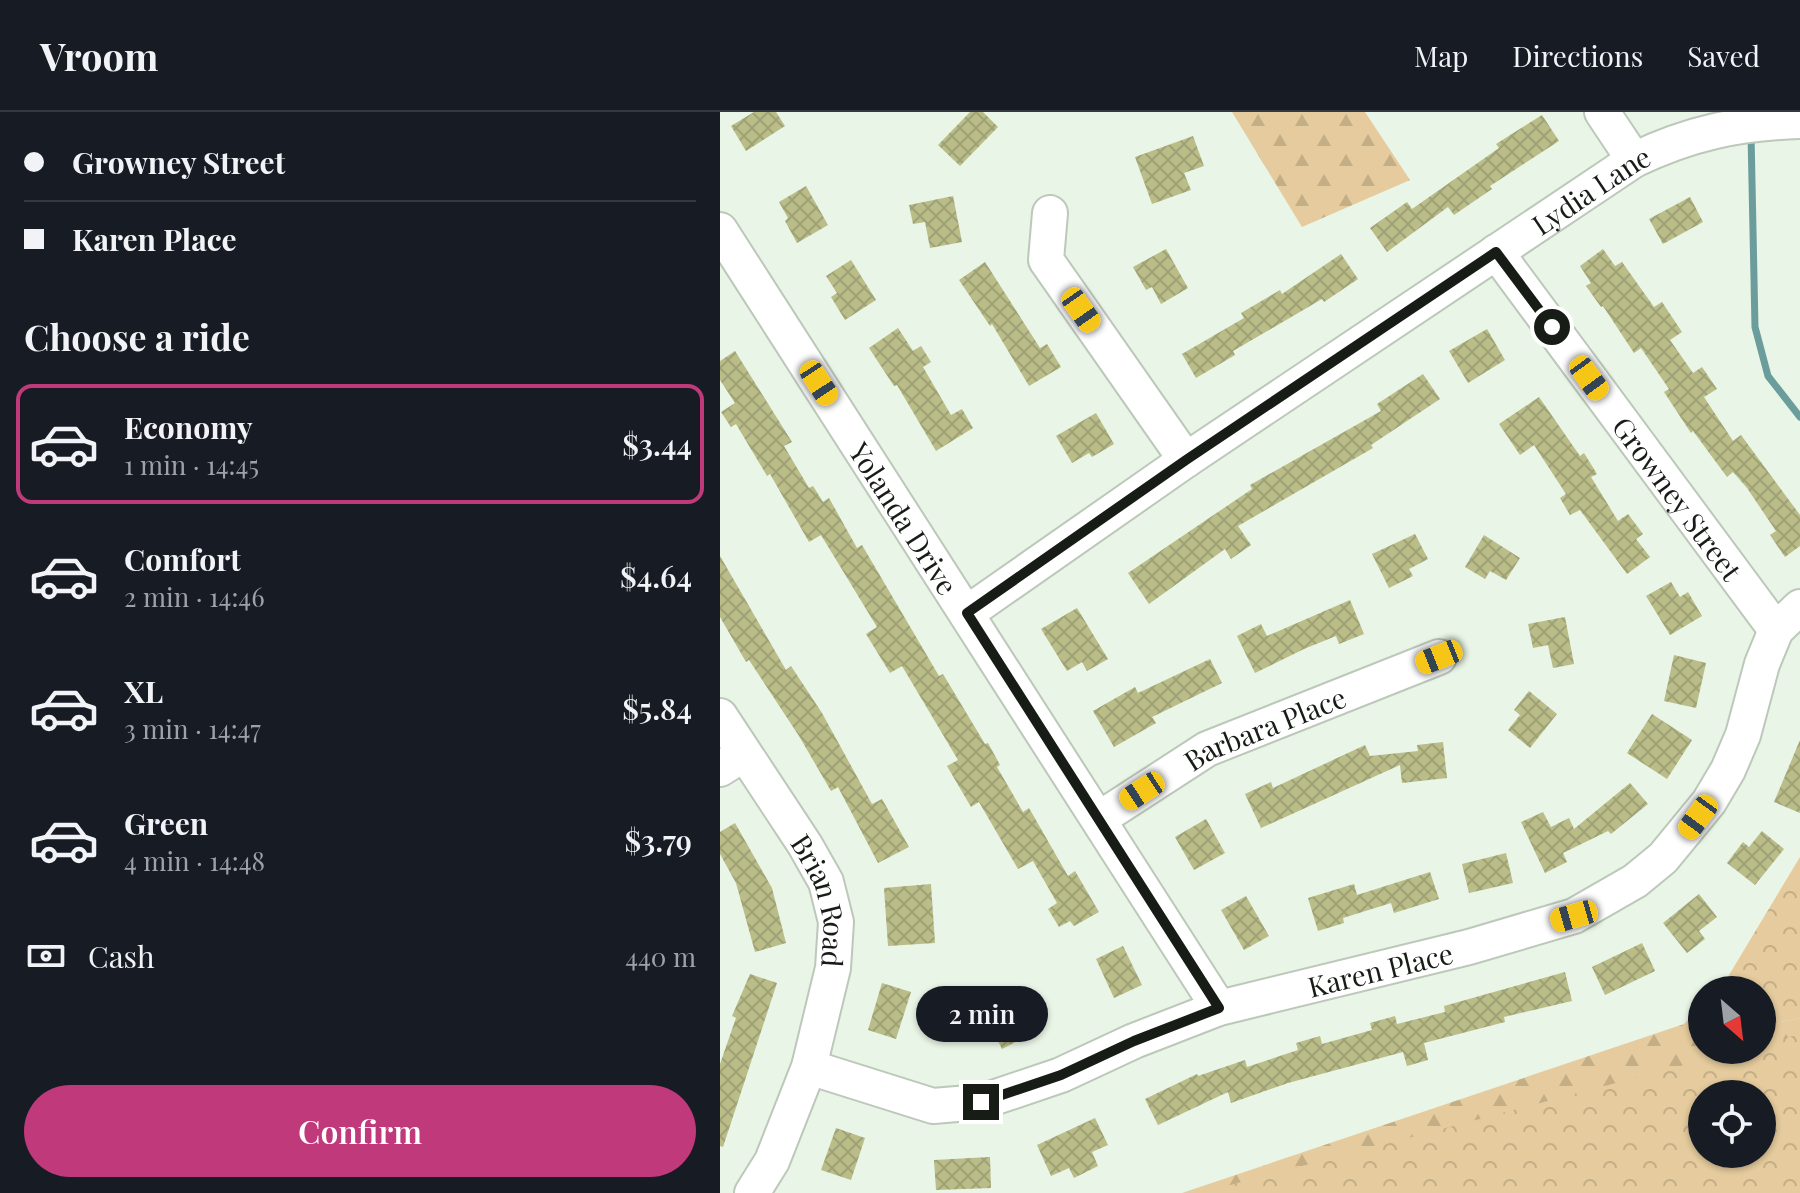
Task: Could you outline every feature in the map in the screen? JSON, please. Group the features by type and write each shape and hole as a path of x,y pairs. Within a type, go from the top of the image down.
{"street":[{"path":"1602,112 1634,160"},
{"name":"Lydia Lane","path":"967,613 1186,460 1634,160 1664,146 1722,128 1800,121"},
{"path":"1050,213 1046,260 1186,460"},
{"name":"Yolanda Drive","path":"720,230 1219,1008"},
{"name":"Growney Street","path":"1496,252 1788,618"},
{"name":"Karen Place","path":"809,1067 933,1106 981,1102 1061,1075 1134,1041 1219,1008 1469,947 1574,916 1635,881 1663,858 1687,832 1728,770 1743,735 1762,664 1788,618"},
{"name":"Barbara Place","path":"1099,819 1207,749 1439,657"},
{"name":"Brian Road","path":"720,716 732,762 805,845 826,882 836,922 833,968 809,1067 772,1161 752,1193"}],"green space":[{"path":"1232,112 1365,112 1410,180 1302,227"},
{"path":"1800,857 1800,1018 1776,1023 1776,976 1728,976"},
{"path":"1800,1018 1800,1193 1182,1193 1684,1024 1688,1020 1688,1064 1776,1064 1776,1023"},
{"path":"1800,1034 1800,1193 1200,1193 1688,1064 1776,1064 1776,1041"}],"building":[{"path":"754,112 776,112 785,126 746,151 731,126"},
{"path":"970,112 983,112 998,127 960,166 938,145"},
{"path":"1542,115 1559,141 1490,186 1492,189 1454,215 1448,207 1387,252 1370,228 1407,202 1412,209 1499,148 1496,144"},
{"path":"1193,136 1204,166 1184,173 1191,190 1152,204 1135,157"},
{"path":"806,186 828,225 797,243 779,202"},
{"path":"953,196 962,242 930,248 925,222 913,224 909,205"},
{"path":"1690,197 1703,222 1663,244 1649,219"},
{"path":"1166,249 1188,288 1161,304 1152,287 1146,290 1133,267"},
{"path":"1603,249 1615,266 1622,262 1654,307 1662,302 1682,332 1670,340 1693,373 1702,367 1717,389 1704,397 1733,441 1741,435 1800,515 1800,546 1785,557 1770,535 1776,531 1747,488 1733,472 1727,477 1693,431 1691,433 1664,392 1669,389 1641,348 1634,353 1586,286 1591,283 1580,266"},
{"path":"1341,254 1358,279 1324,302 1322,299 1233,351 1235,355 1196,378 1182,354 1244,318 1241,313 1280,290 1282,294"},
{"path":"851,260 876,300 845,320 831,297 837,293 826,276"},
{"path":"985,262 1040,348 1047,344 1061,367 1029,386 992,324 990,326 959,280"},
{"path":"898,328 913,351 921,346 931,362 923,367 951,415 962,409 973,428 936,451 897,385 894,386 869,348"},
{"path":"1487,329 1505,360 1468,383 1449,351"},
{"path":"735,351 792,442 784,446 809,488 813,486 823,502 829,498 857,548 862,545 939,676 943,674 985,744 988,743 1000,765 997,767 1023,812 1029,808 1068,876 1075,871 1099,912 1074,926 1070,921 1059,927 1048,909 1057,903 1033,861 1018,869 979,802 971,807 947,766 958,760 902,666 890,673 866,634 877,627 821,535 809,542 770,474 767,476 736,424 731,427 721,412 735,403 720,380 720,361"},
{"path":"1423,374 1440,399 1371,445 1373,448 1238,526 1251,545 1231,559 1225,549 1149,604 1128,573 1252,489 1250,485 1381,411 1377,404"},
{"path":"1539,397 1580,456 1584,453 1597,474 1591,477 1618,521 1628,514 1643,534 1636,539 1650,557 1627,574 1580,510 1570,515 1560,498 1566,494 1534,445 1520,455 1499,424"},
{"path":"1096,413 1114,444 1092,457 1089,453 1072,463 1056,436"},
{"path":"1415,534 1428,559 1409,569 1413,576 1389,588 1372,554"},
{"path":"1484,535 1520,558 1506,580 1490,571 1485,579 1465,567"},
{"path":"720,556 786,670 791,666 822,713 872,804 882,799 909,847 878,863 838,787 831,791 749,660 746,662 720,617"},
{"path":"1671,582 1680,597 1688,592 1702,616 1670,635 1646,596"},
{"path":"1350,600 1364,634 1339,644 1336,636 1255,673 1237,636 1261,624 1267,636"},
{"path":"1077,608 1108,659 1087,671 1082,662 1067,671 1041,629"},
{"path":"1565,617 1574,664 1553,668 1548,645 1533,648 1528,624"},
{"path":"1674,655 1706,663 1696,708 1664,701"},
{"path":"1210,659 1222,683 1152,717 1156,723 1114,747 1093,711 1135,687 1138,693"},
{"path":"1529,691 1557,714 1530,748 1508,730 1520,715 1514,710"},
{"path":"1652,714 1692,740 1667,779 1627,753"},
{"path":"1800,740 1800,813 1774,802"},
{"path":"1443,742 1447,778 1402,783 1400,765 1261,828 1245,794 1271,782 1273,788 1365,745 1370,756 1418,751 1417,745"},
{"path":"1630,783 1648,804 1611,834 1608,831 1563,853 1567,862 1545,873 1521,822 1543,812 1551,827 1569,818 1574,829"},
{"path":"1206,819 1225,853 1194,870 1175,837"},
{"path":"735,823 772,888 786,943 755,952 736,883 720,854 720,832"},
{"path":"1762,831 1784,849 1755,885 1727,863 1743,842 1749,847"},
{"path":"1506,853 1513,883 1469,893 1462,864"},
{"path":"1430,872 1439,899 1394,913 1391,903 1343,918 1344,923 1318,931 1308,898 1354,884 1357,895"},
{"path":"931,884 935,943 888,946 884,888"},
{"path":"1699,894 1717,917 1699,931 1705,939 1687,953 1663,923"},
{"path":"1246,896 1269,936 1244,950 1221,910"},
{"path":"1642,943 1655,971 1605,995 1592,967"},
{"path":"1123,946 1142,985 1114,998 1096,959"},
{"path":"1565,972 1572,1001 1504,1017 1505,1022 1424,1043 1428,1060 1407,1066 1403,1052 1288,1083 1231,1103 1228,1092 1158,1125 1145,1099 1197,1074 1245,1060 1247,1067 1298,1050 1296,1043 1320,1036 1322,1044 1372,1030 1370,1023 1395,1016 1397,1024 1445,1012 1444,1006"},
{"path":"750,974 777,983 723,1147 720,1146 720,1064 736,1018 732,1016"},
{"path":"882,983 911,992 896,1039 868,1030"},
{"path":"1024,989 1043,1028 1002,1049 989,1023 1007,1015 1000,1001"},
{"path":"1095,1118 1108,1145 1092,1152 1098,1166 1074,1178 1069,1168 1051,1176 1037,1145"},
{"path":"836,1128 865,1138 851,1180 821,1170"},
{"path":"990,1157 991,1188 936,1190 934,1160"}],"waterway":[{"path":"1751,134 1755,327 1768,376 1800,417"}],"route":[{"path":"981,1102 1061,1075 1134,1041 1219,1008 967,613 1186,460 1496,252 1552,327"}]}
